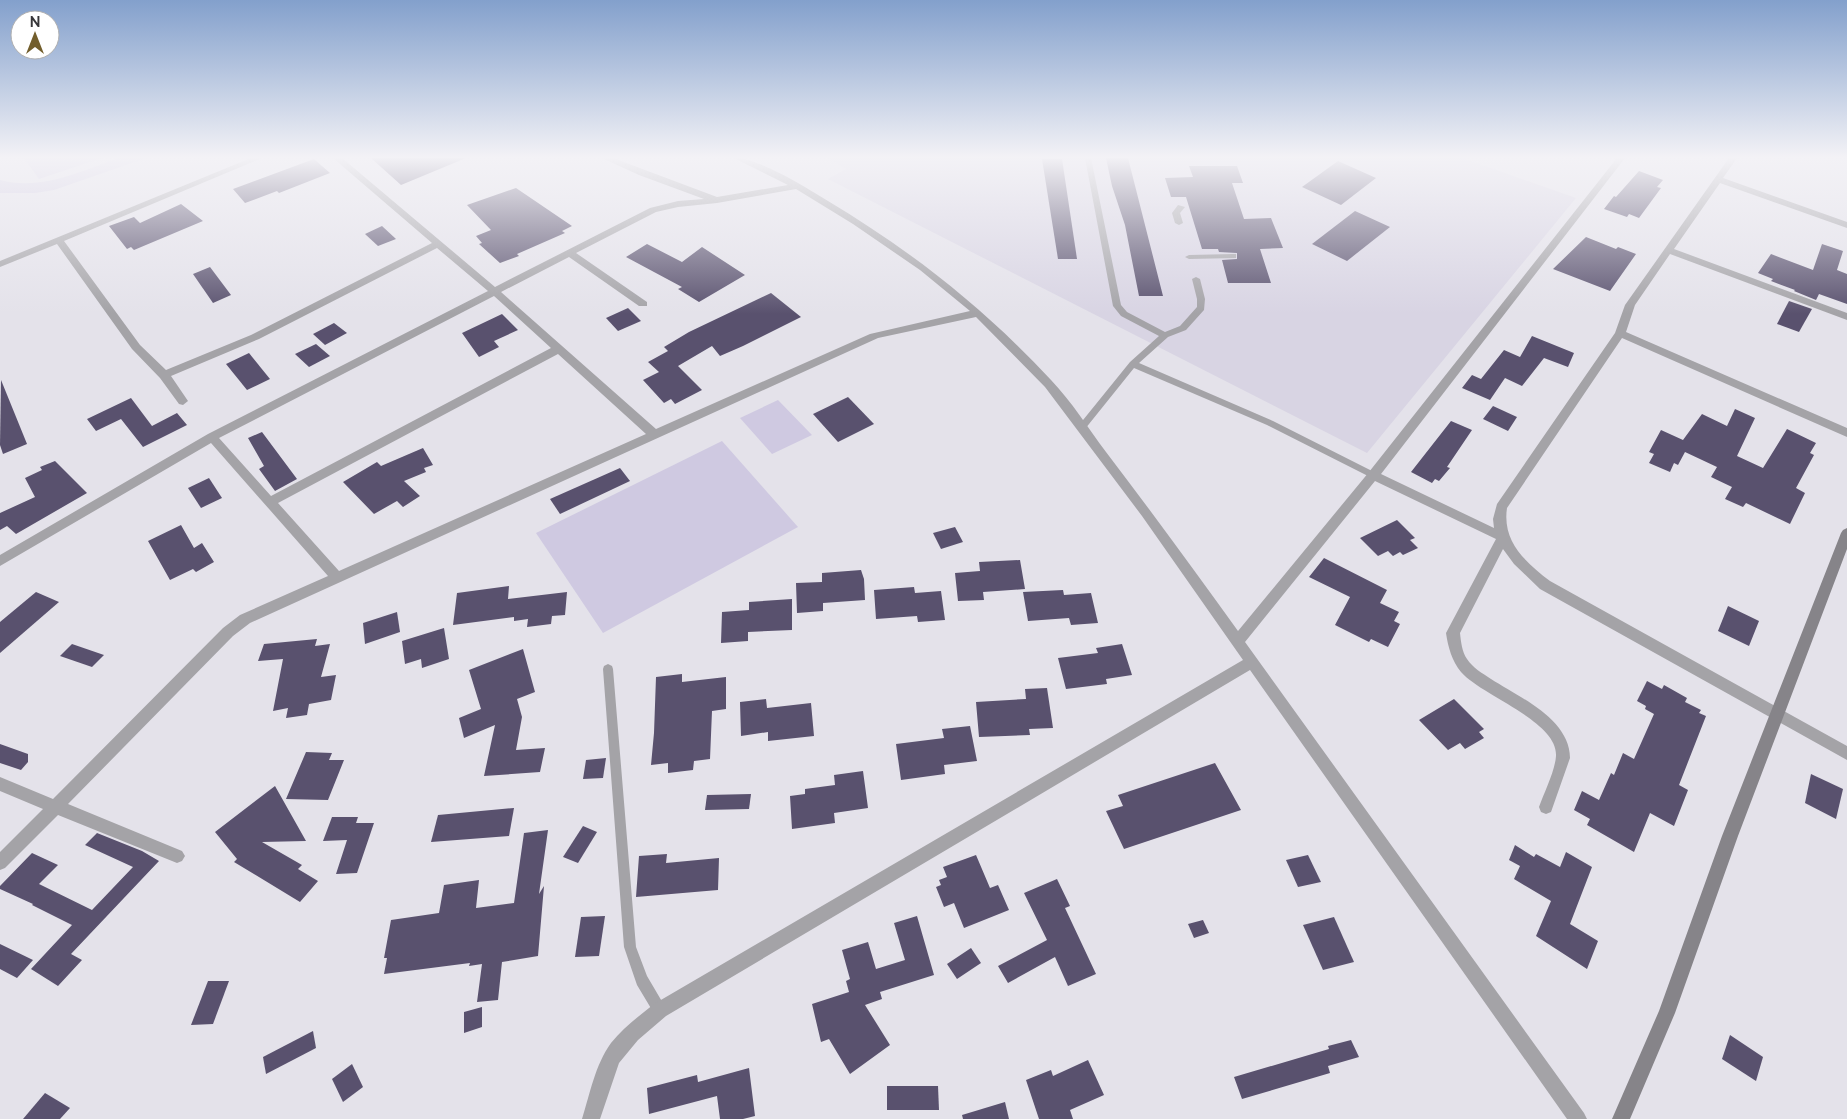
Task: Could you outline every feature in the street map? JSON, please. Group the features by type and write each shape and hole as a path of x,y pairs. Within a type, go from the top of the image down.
{"street":[{"path":"0,264 131,210"},
{"path":"398,210 495,292 654,434"},
{"path":"0,562 212,437 572,254 653,210"},
{"path":"837,210 923,268 978,314 1049,384 1146,513 1578,1119"},
{"path":"1238,641 1373,475 1580,210"},
{"path":"1697,210 1630,305 1620,332 1501,507 1499,523 1503,537 1525,568 1545,585 1776,716 1847,754"},
{"path":"1805,210 1847,225"},
{"path":"59,240 136,347 164,375 183,402"},
{"path":"164,375 255,337 438,244"},
{"path":"1668,250 1847,317"},
{"path":"572,254 643,304"},
{"path":"0,863 54,806 228,632 245,619 874,336 978,314"},
{"path":"1620,332 1847,433"},
{"path":"270,502 558,349"},
{"path":"212,437 337,578"},
{"path":"1373,475 1503,537"},
{"path":"1621,1119 1668,1013 1730,836 1847,533"},
{"path":"1503,537 1453,633 1454,646 1462,664 1470,672 1548,724 1556,734 1564,752 1546,807"},
{"path":"591,1119 600,1087 616,1051 642,1024 660,1010 1251,662"},
{"path":"0,784 177,856"}],"lane":[{"path":"1098,210 1117,306 1124,314 1165,336"},
{"path":"1178,210 1176,213 1179,223"},
{"path":"1189,256 1233,256"},
{"path":"1082,427 1133,364 1165,336 1183,328 1201,308 1201,299 1196,279"},
{"path":"1133,364 1270,423 1373,475"},
{"path":"608,669 630,947 642,980 660,1010"}],"shaded area":[{"path":"889,210 1566,210 1367,453"},
{"path":"778,400 812,435 772,454 740,418"},
{"path":"722,441 798,527 603,633 536,533"}],"building":[{"path":"168,210 189,210 203,221 134,250 131,247 127,249 109,226 134,217 140,223"},
{"path":"472,210 549,210 572,226 562,231 565,233 517,254 519,256 500,263 479,244 482,243 476,236 491,230"},
{"path":"1050,210 1070,210 1077,259 1058,259"},
{"path":"1120,210 1141,210 1163,296 1139,296 1125,225"},
{"path":"1190,210 1241,210 1244,219 1271,218 1283,248 1260,249 1271,283 1228,283 1222,260 1237,259 1237,253 1219,252 1218,249 1202,249"},
{"path":"1608,210 1645,210 1639,218 1629,214 1627,217"},
{"path":"1355,211 1390,227 1347,261 1312,244"},
{"path":"382,226 396,239 378,246 365,234"},
{"path":"1586,237 1616,249 1618,247 1636,254 1610,291 1553,269"},
{"path":"647,244 682,262 702,247 745,275 699,302 678,289 682,287 626,257"},
{"path":"1822,244 1843,251 1837,270 1847,274 1847,304 1819,294 1816,300 1771,281 1773,279 1758,273 1771,254 1813,270"},
{"path":"210,267 231,295 213,303 193,274"},
{"path":"771,293 801,317 720,356 712,346 678,366 702,390 675,404 671,399 664,403 643,380 659,372 648,362 668,351 664,347 689,332"},
{"path":"1789,301 1812,309 1799,332 1777,324"},
{"path":"628,308 641,321 618,331 606,318"},
{"path":"502,314 518,330 494,341 499,347 479,357 462,333"},
{"path":"334,323 347,333 325,345 313,334"},
{"path":"1532,336 1574,353 1568,367 1544,358 1522,386 1505,378 1490,400 1462,388 1472,375 1481,379 1504,350 1520,357"},
{"path":"316,344 330,356 309,367 295,354"},
{"path":"249,353 270,379 247,390 226,364"},
{"path":"1,380 27,444 3,454 0,445"},
{"path":"848,397 874,424 838,442 813,414"},
{"path":"131,398 152,426 177,413 187,425 143,447 121,419 96,431 87,419"},
{"path":"1493,406 1517,417 1508,431 1483,419"},
{"path":"1735,409 1755,418 1737,456 1763,468 1787,429 1816,443 1810,453 1814,455 1796,488 1805,493 1790,524 1746,503 1743,507 1725,499 1732,487 1711,477 1717,467 1685,452 1678,465 1674,463 1670,472 1649,463 1654,454 1649,452 1661,430 1683,440 1702,414 1727,426"},
{"path":"1451,421 1472,430 1447,467 1450,468 1439,481 1435,479 1432,483 1411,472"},
{"path":"262,432 297,479 275,491 259,469 264,466 248,438"},
{"path":"423,448 433,465 424,468 426,472 404,481 420,496 403,507 397,501 374,514 343,482 377,462 381,466"},
{"path":"55,461 87,493 16,534 7,526 0,530 0,513 35,497 25,478 42,470 40,467"},
{"path":"620,468 630,481 560,514 550,499"},
{"path":"209,478 222,498 201,508 188,488"},
{"path":"1397,520 1415,538 1410,540 1418,548 1403,555 1400,552 1393,556 1388,551 1378,556 1360,538"},
{"path":"181,525 194,548 202,543 214,562 196,572 193,569 170,580 148,541"},
{"path":"955,527 963,542 941,549 933,533"},
{"path":"1324,558 1387,590 1380,603 1399,612 1394,621 1400,624 1388,647 1371,639 1369,642 1335,625 1350,597 1309,577"},
{"path":"1020,560 1025,589 983,592 984,600 958,601 955,573 980,571 979,562"},
{"path":"861,570 864,579 865,600 823,603 823,611 797,613 796,583 822,582 822,573"},
{"path":"509,586 508,599 567,592 565,615 552,616 551,624 527,627 528,619 514,621 514,617 453,625 457,593"},
{"path":"914,587 915,593 941,591 945,620 918,622 917,616 876,619 874,590"},
{"path":"1063,590 1064,595 1091,593 1098,623 1071,625 1069,618 1028,621 1023,592"},
{"path":"36,592 59,602 0,653 0,622"},
{"path":"792,599 792,630 748,632 748,641 721,643 722,612 749,610 749,602"},
{"path":"1728,606 1759,621 1749,646 1718,631"},
{"path":"397,612 400,632 365,644 363,623"},
{"path":"444,628 449,659 422,668 421,659 405,664 402,641"},
{"path":"317,639 315,646 330,644 321,677 336,675 331,700 309,704 307,715 286,718 288,708 273,711 283,659 258,661 264,644"},
{"path":"72,644 104,655 92,667 60,656"},
{"path":"1122,644 1132,675 1106,679 1107,684 1066,689 1058,658 1098,653 1096,648"},
{"path":"523,649 535,692 517,699 522,717 516,750 545,748 540,772 484,776 495,725 464,738 459,718 481,709 469,670"},
{"path":"682,674 682,682 726,677 726,709 712,711 710,759 694,761 693,770 668,773 668,763 651,765 656,677"},
{"path":"1647,681 1662,689 1664,685 1687,698 1685,702 1701,710 1699,713 1706,716 1679,785 1688,790 1674,826 1650,813 1634,852 1587,825 1590,819 1574,810 1582,791 1599,800 1611,773 1614,775 1623,753 1634,759 1654,714 1637,701"},
{"path":"1047,688 1053,728 1029,729 1030,735 979,737 976,702 1026,699 1025,689"},
{"path":"766,699 767,708 811,703 814,736 768,741 768,732 741,736 740,702"},
{"path":"1454,699 1484,729 1479,732 1484,738 1465,749 1460,743 1448,750 1419,720"},
{"path":"970,726 977,761 944,765 945,774 901,780 896,744 944,738 942,729"},
{"path":"0,744 28,754 28,762 21,770 0,763"},
{"path":"306,752 332,753 329,760 344,760 328,800 286,799"},
{"path":"606,758 603,778 583,779 586,760"},
{"path":"1215,763 1241,810 1124,849 1106,811 1123,806 1118,795"},
{"path":"863,771 868,808 834,813 835,823 792,829 790,796 805,794 805,789 835,785 834,775"},
{"path":"1811,774 1843,789 1836,819 1805,803"},
{"path":"275,786 306,841 262,842 302,865 298,869 318,881 300,902 234,862 237,859 215,832"},
{"path":"751,794 749,809 705,810 707,795"},
{"path":"514,808 509,836 431,842 438,815"},
{"path":"332,817 358,817 356,823 374,823 357,873 336,874 347,840 323,841"},
{"path":"583,826 597,832 578,863 563,857"},
{"path":"548,830 539,894 544,886 538,956 502,962 498,1000 477,1002 482,964 469,966 470,963 384,974 387,958 384,958 391,920 439,913 444,885 479,880 476,908 514,903 524,833"},
{"path":"97,833 142,851 159,861 71,954 82,960 58,986 31,969 72,925 0,889 0,886 32,853 58,865 39,884 92,910 133,867 85,845"},
{"path":"1515,845 1534,857 1536,854 1560,867 1566,852 1592,867 1570,924 1598,941 1587,969 1536,936 1551,901 1514,879 1520,866 1509,860"},
{"path":"667,854 666,863 719,858 718,890 636,897 639,856"},
{"path":"976,855 990,888 998,885 1009,910 964,928 954,903 944,907 936,887 941,885 939,880 947,877 943,867"},
{"path":"1308,855 1321,882 1298,887 1286,860"},
{"path":"1057,879 1070,906 1065,908 1096,974 1068,986 1055,957 1008,983 998,966 1047,940 1024,893"},
{"path":"605,916 599,956 575,957 581,917"},
{"path":"917,916 934,975 880,992 882,999 865,1005 890,1045 850,1074 829,1039 821,1042 812,1004 849,992 846,981 850,979 842,950 868,942 876,969 905,960 894,923"},
{"path":"1334,917 1354,962 1323,970 1303,925"},
{"path":"1203,920 1209,933 1194,938 1188,924"},
{"path":"0,944 33,960 17,978 0,969"},
{"path":"971,948 981,963 957,979 947,964"},
{"path":"208,981 229,981 213,1024 191,1025"},
{"path":"482,1007 482,1027 464,1033 464,1012"},
{"path":"313,1031 316,1048 266,1074 263,1057"},
{"path":"1730,1035 1763,1057 1756,1081 1722,1059"},
{"path":"1351,1040 1359,1057 1328,1066 1330,1073 1242,1099 1234,1077 1329,1049 1328,1046"},
{"path":"1088,1060 1104,1095 1070,1110 1073,1119 1039,1119 1026,1080 1051,1070 1053,1076"},
{"path":"352,1064 363,1087 343,1102 332,1079"},
{"path":"749,1068 755,1116 743,1119 720,1119 717,1096 649,1114 647,1088 697,1075 698,1082"},
{"path":"887,1086 938,1086 939,1110 887,1110"},
{"path":"45,1093 70,1108 60,1119 23,1119"},
{"path":"1005,1102 1009,1119 963,1119 962,1115"}]}
